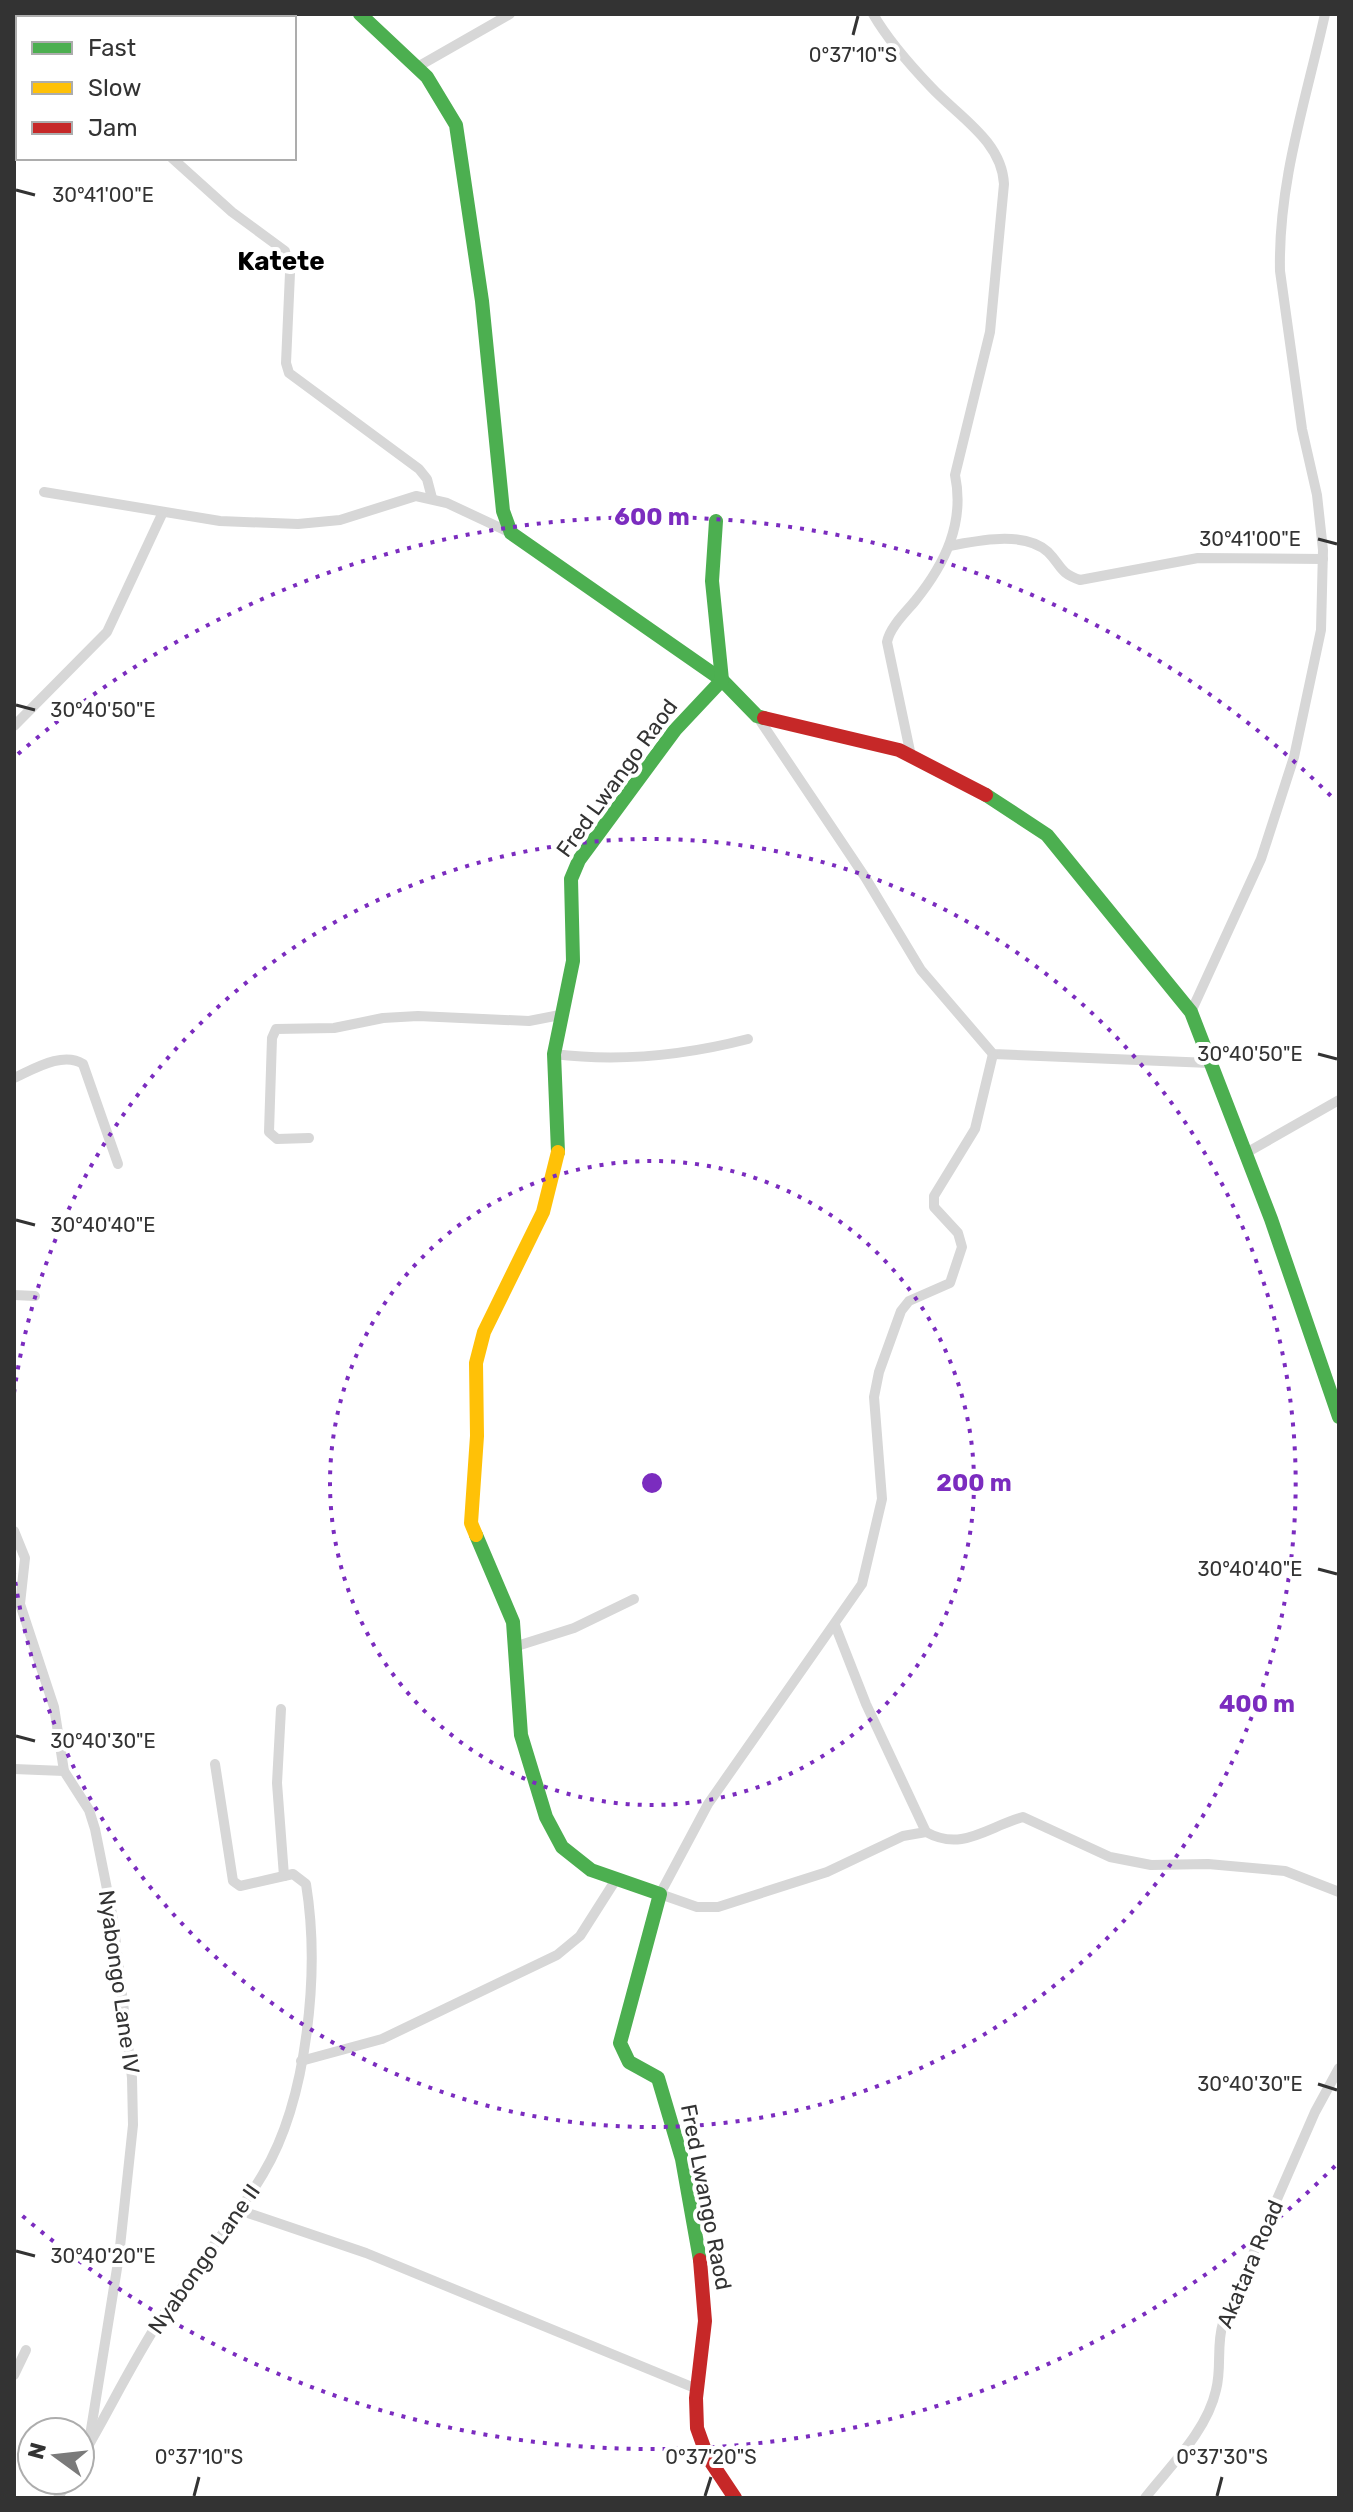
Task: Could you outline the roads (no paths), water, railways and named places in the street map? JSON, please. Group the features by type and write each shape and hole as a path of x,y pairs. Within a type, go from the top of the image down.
{"street":[{"path":"360,14 419,66 445,100 462,150 494,398 501,496 511,533"},
{"path":"419,66 510,14"},
{"path":"873,14 930,87 992,148 1003,173 990,332 957,459 958,515 949,546 934,575 888,635 911,756"},
{"path":"1191,1012 1261,859 1294,757 1321,630 1323,559 1317,495 1302,429 1280,271 1279,230 1292,145 1307,99 1325,14"},
{"path":"174,160 232,212 285,251 290,273 286,363 289,373 419,469 427,479 432,498"},
{"path":"44,492 220,521 320,523 416,496 432,498 511,533 722,680 757,716 865,877 921,970 993,1054 1210,1063"},
{"path":"14,726 107,632 163,512"},
{"path":"716,521 712,547 712,606 722,680"},
{"path":"949,546 989,539 1022,542 1049,553 1063,574 1080,580 1198,558 1323,559"},
{"name":"Fred Lwango Raod","path":"722,680 675,730 579,860 571,879 573,961 554,1054 559,1146 553,1182 538,1223 497,1300 476,1363 477,1436 471,1523 506,1600 517,1646 521,1735 546,1817 562,1847 591,1870 615,1881 660,1894 637,1967 620,2043 622,2057 629,2065 658,2078 689,2198 706,2328 697,2389 697,2428 706,2454 735,2498"},
{"path":"757,716 899,750 995,800 1047,835 1191,1012 1246,1153 1339,1417"},
{"path":"309,1138 277,1139 269,1132 272,1038 276,1029 334,1028 383,1018 418,1016 529,1021 560,1015"},
{"path":"554,1054 592,1058 706,1050 748,1039"},
{"path":"926,1832 903,1836 827,1872 718,1907 697,1907 660,1894 708,1804 862,1584 882,1499 874,1397 879,1372 901,1311 909,1301 950,1283 956,1272 962,1247 958,1233 934,1207 934,1196 975,1129 993,1054"},
{"path":"14,1078 63,1059 74,1059 83,1064 118,1164"},
{"path":"1246,1153 1339,1100"},
{"path":"14,1295 35,1296"},
{"name":"Nyabongo Lane IV","path":"14,1531 25,1558 20,1604 54,1707 64,1771 89,1810 95,1829 113,1919 134,2106 113,2305 94,2416"},
{"path":"517,1646 574,1628 634,1599"},
{"path":"835,1625 866,1704 926,1832 942,1841 961,1841 1023,1817 1110,1857 1151,1865 1208,1864 1285,1871 1339,1892"},
{"path":"215,1764 233,1881 240,1886 284,1876 277,1783 281,1709"},
{"path":"14,1769 64,1771"},
{"name":"Nyabongo Lane II","path":"96,2431 115,2392 161,2318 239,2210 278,2147 301,2061 309,1990 310,1919 304,1879 293,1874 284,1876"},
{"path":"301,2061 382,2039 557,1955 580,1936 615,1881"},
{"name":"Akatara Road","path":"1145,2498 1209,2412 1217,2387 1217,2344 1223,2323 1315,2112 1339,2068"},
{"path":"239,2210 277,2220 366,2253 697,2389"},
{"path":"14,2375 26,2350"}],"district":[{"name":"Katete","path":"281,261"}]}
